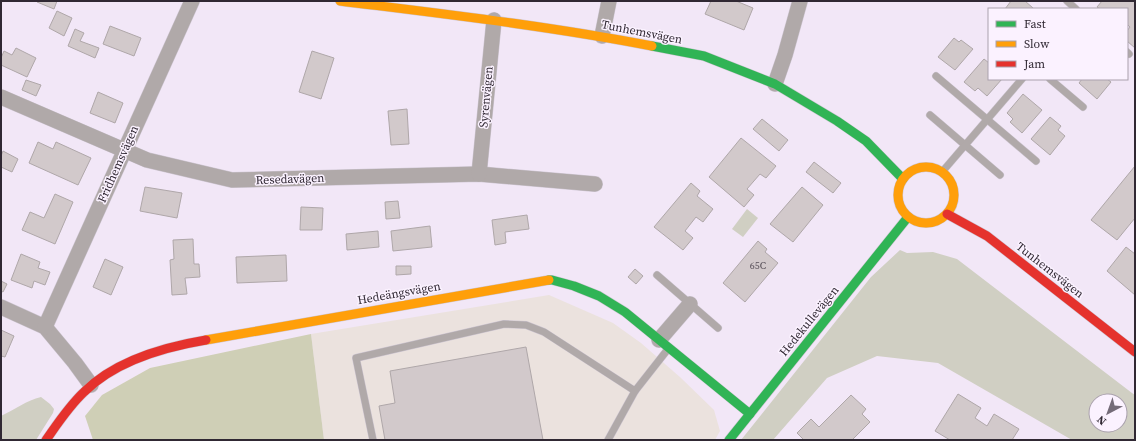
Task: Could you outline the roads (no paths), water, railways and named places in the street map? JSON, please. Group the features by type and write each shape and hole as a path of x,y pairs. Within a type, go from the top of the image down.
{"street":[{"name":"Fridhemsvägen","path":"45,327 192,1"},
{"name":"Tunhemsvägen","path":"340,1 494,20 602,36 704,56 775,84 837,121 866,141 903,179"},
{"path":"602,36 609,1"},
{"path":"775,84 785,56 800,1"},
{"name":"Syrenvägen","path":"479,174 494,20"},
{"name":"Resedavägen","path":"1,97 147,160 232,180 479,174 594,184"},
{"path":"925,167 934,168 942,172 951,183 953,192 953,201 947,214 938,220 928,223 918,222 908,217 901,209 898,199 899,189 903,179 909,173 925,167"},
{"name":"Tunhemsvägen","path":"947,214 986,236 1135,352"},
{"name":"Hedekullevägen","path":"729,440 908,217"},
{"name":"Hedeängsvägen","path":"46,440 79,396 103,376 133,360 183,344 552,280 574,286 599,296 625,312 750,414"},
{"path":"664,344 690,304"},
{"path":"1,307 45,327 91,385"}],"lane":[{"path":"1067,1 1075,8"},
{"path":"936,76 1036,161"},
{"path":"942,172 1021,80"},
{"path":"1051,80 1083,107"},
{"path":"930,115 1000,175"},
{"path":"656,275 718,328"},
{"path":"373,440 356,358 504,324 526,325 544,332 635,390"},
{"path":"608,440 635,390 664,344"}]}
